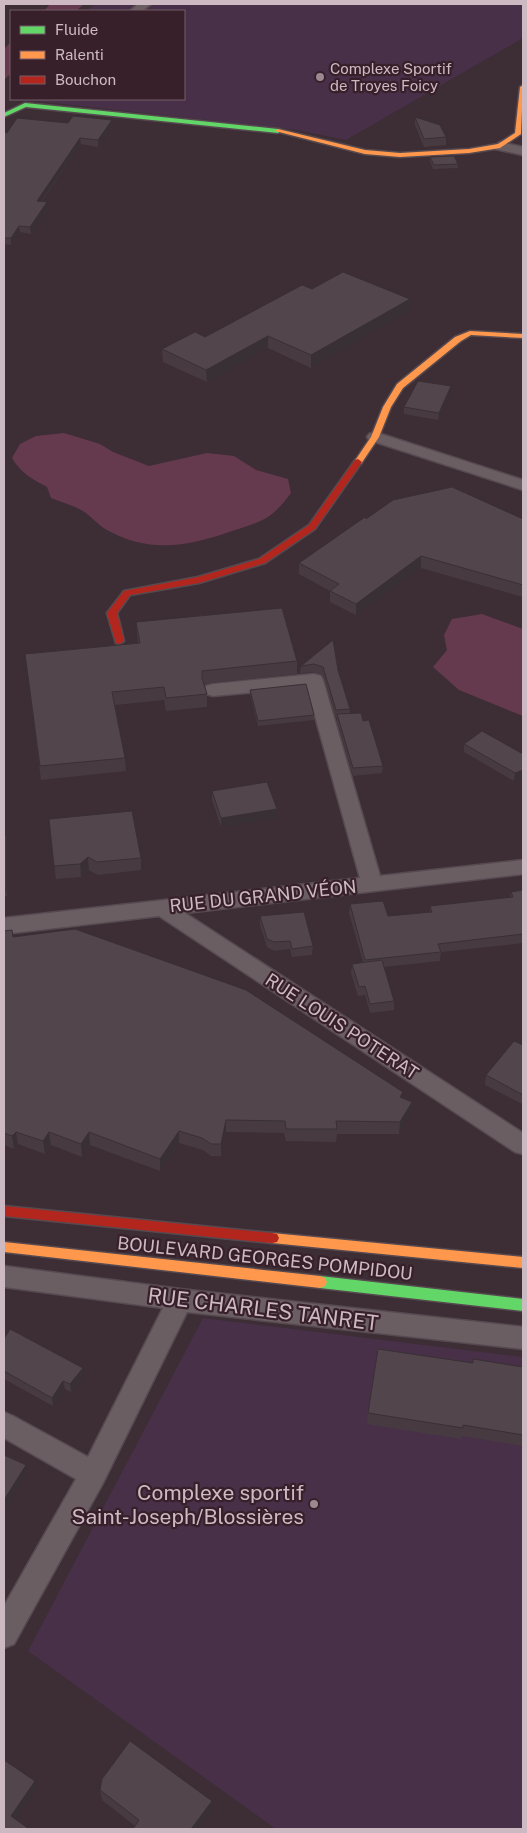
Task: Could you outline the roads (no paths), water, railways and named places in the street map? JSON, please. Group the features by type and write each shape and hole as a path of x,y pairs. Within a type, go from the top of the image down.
{"street":[{"path":"500,146 518,134 523,87"},
{"path":"7,113 24,102 266,129 382,154 429,154 500,146 523,151"},
{"path":"119,641 112,613 127,593 199,580 262,560 312,527 375,437 387,407 400,386 458,339 470,333 523,336"},
{"path":"375,437 523,486"},
{"path":"213,690 314,680 372,883"},
{"name":"RUE DU GRAND VÉON","path":"4,926 523,866"},
{"name":"RUE LOUIS POTERAT","path":"161,907 523,1145"},
{"name":"BOULEVARD GEORGES POMPIDOU","path":"4,1211 523,1263"},
{"name":"BOULEVARD GEORGES POMPIDOU","path":"4,1247 523,1305"},
{"name":"RUE CHARLES TANRET","path":"4,1276 180,1300 523,1338"},
{"path":"4,1634 93,1474 180,1300"},
{"path":"4,1424 93,1474"}],"place":[{"name":"Complexe Sportif de Troyes Foicy","path":"320,77"},
{"name":"Complexe sportif Saint-Joseph/Blossières","path":"314,1504"}]}
